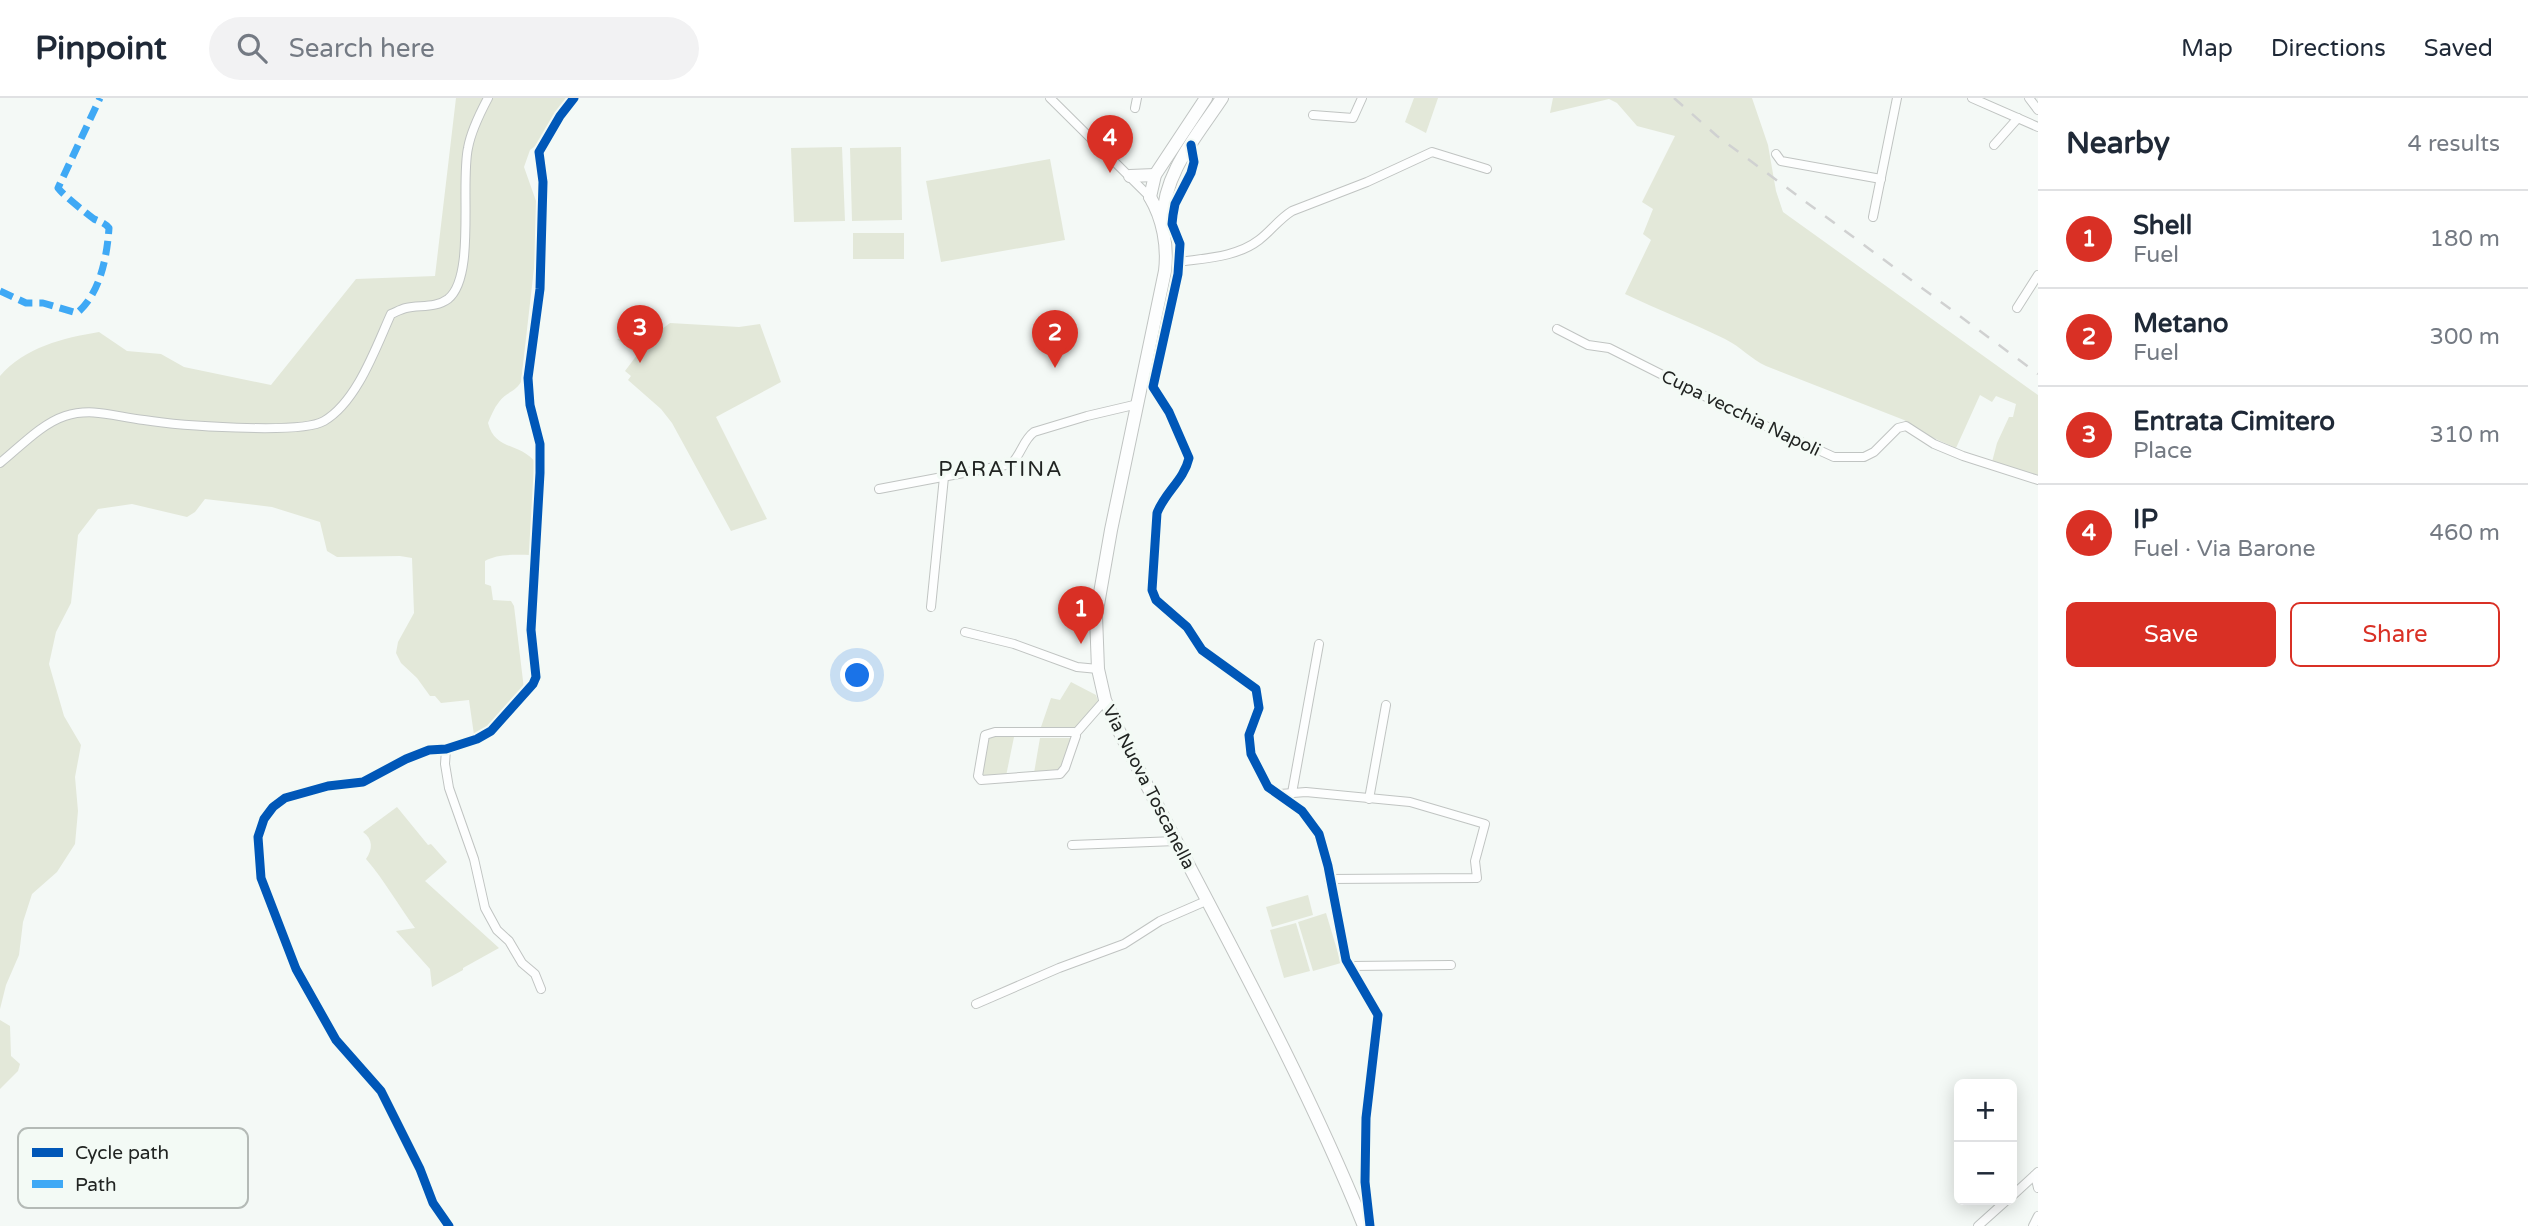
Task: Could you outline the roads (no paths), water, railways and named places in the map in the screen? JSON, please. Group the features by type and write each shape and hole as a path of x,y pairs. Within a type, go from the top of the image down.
{"main road":[{"path":"1150,197 1155,175 1206,98"},
{"path":"1150,197 1161,192 1222,98"},
{"path":"1130,176 1155,175"},
{"name":"Via Nuova Toscanella","path":"1163,232 1163,215 1171,178"},
{"name":"Via Nuova Toscanella","path":"1150,197 1156,206 1166,244 1165,271 1098,600 1095,638 1098,669 1105,699 1295,1075 1364,1226"}],"street":[{"path":"0,463 62,417 82,412 103,412 139,420 207,427 284,426 322,422 343,405 357,384 391,314 406,308 431,306 446,301 457,290 462,279 468,147 488,98"},
{"path":"449,1226 433,1203 420,1169 381,1091 336,1040 296,969 261,878 258,837 264,819 272,807 285,798 316,789 363,782 406,759 429,750 446,749 491,731 524,696 536,677 531,629 540,444 530,405 528,378 540,289 543,182 540,152 560,116 575,98"},
{"path":"1050,98 1150,197"},
{"path":"1135,108 1137,98"},
{"path":"1313,115 1353,118 1362,98"},
{"path":"1873,217 1897,98"},
{"path":"1972,98 2038,127"},
{"path":"2029,98 2038,110"},
{"path":"1994,145 2018,118"},
{"path":"1191,145 1194,162 1175,204 1172,224 1180,244 1180,262 1153,387 1169,412 1189,458 1181,478 1157,513 1151,582 1153,595 1161,606 1187,627 1202,650 1256,689 1259,708 1249,735 1251,754 1268,787 1302,811 1319,834 1346,960 1378,1015 1366,1118 1365,1182 1370,1226"},
{"path":"1180,262 1239,251 1258,241 1292,211 1367,182 1432,152 1487,169"},
{"path":"1776,154 1780,161 1800,166 1881,179"},
{"path":"1171,178 1186,183"},
{"path":"2017,308 2038,275"},
{"name":"Cupa vecchia Napoli","path":"1557,329 1588,345 1609,348 1748,418 1834,457 1864,457 1874,452 1898,428 1906,426 1947,450 2038,480"},
{"path":"879,488 1011,464 1034,432 1138,404"},
{"path":"931,607 944,477"},
{"path":"965,632 1014,644 1077,667 1098,669"},
{"path":"1292,793 1319,644"},
{"path":"1076,733 995,732 985,735 979,779 1060,774 1065,768 1076,733 1105,699"},
{"path":"1369,799 1386,705"},
{"path":"446,749 445,764 449,788 474,859 485,908 497,930 509,941 522,963 535,974 541,989"},
{"path":"1280,794 1306,792 1410,802 1485,824 1475,861 1477,878 1329,879"},
{"path":"1072,845 1175,841"},
{"path":"976,1004 1059,968 1124,944 1160,921 1206,901"},
{"path":"1350,966 1451,965"},
{"path":"2036,1174 2038,1188"},
{"path":"2017,1191 2036,1174"},
{"path":"1978,1226 2001,1205"},
{"path":"2033,1226 2038,1216"}],"railway":[{"path":"1674,98 1717,136 2038,374"}],"place":[{"name":"IP","path":"1110,173"},
{"name":"Entrata Cimitero","path":"640,363"},
{"name":"Metano","path":"1055,368"},
{"name":"Shell","path":"1081,644"}],"district":[{"name":"PARATINA","path":"1001,469"}]}
